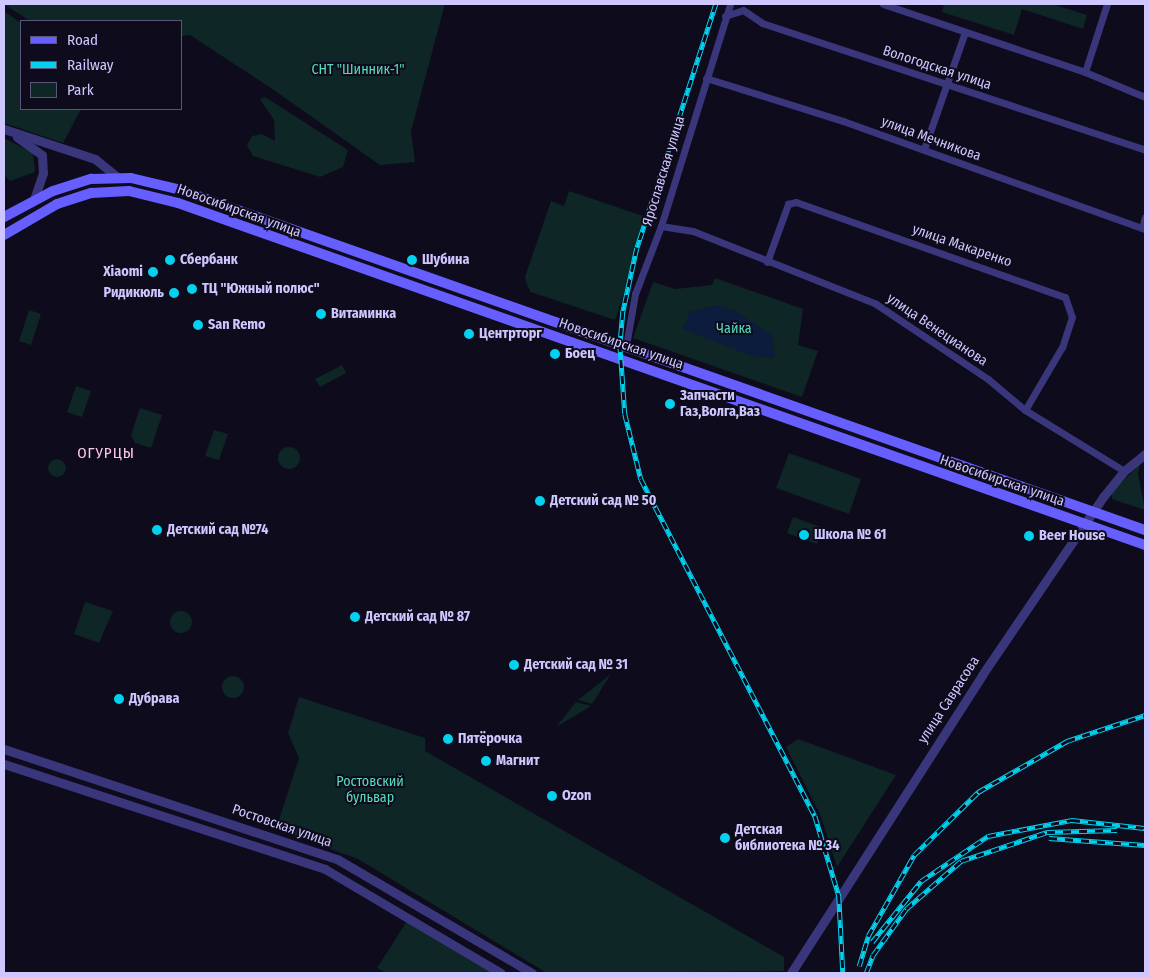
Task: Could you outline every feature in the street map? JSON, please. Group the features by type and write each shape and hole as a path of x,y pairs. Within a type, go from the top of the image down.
{"main road":[{"name":"Новосибирская улица","path":"4,217 34,199 70,184 117,177 182,190 1145,530"},
{"name":"Новосибирская улица","path":"4,235 57,204 91,193 128,191 178,203 1145,545"}],"street":[{"name":"Ярославская улица","path":"626,346 635,294 661,226 730,4"},
{"path":"882,4 1085,72 1145,97"},
{"path":"1085,72 1107,4"},
{"name":"Вологодская улица","path":"725,16 743,10 762,23 1145,150"},
{"path":"924,149 965,32"},
{"name":"улица Мечникова","path":"706,78 726,80 924,149 1143,229"},
{"name":"Новосибирская улица","path":"4,129 95,159 117,177"},
{"name":"Новосибирская улица","path":"4,129 42,155 43,173 34,199"},
{"name":"улица Макаренко","path":"767,262 788,204 796,202 1066,297 1072,317 1062,347 1025,410"},
{"path":"1143,229 1145,217"},
{"name":"улица Венецианова","path":"661,226 693,231 876,304 988,379 1025,410 1124,471"},
{"name":"улица Саврасова","path":"791,973 982,675 1124,471 1145,454"},
{"name":"Ростовская улица","path":"4,749 330,857 532,973"},
{"name":"Ростовская улица","path":"4,764 325,870 501,973"},
{"path":"325,870 330,857"}],"green space":[{"name":"СНТ \"Шинник-1\"","path":"4,4 445,4 411,131 415,162 380,165 271,88 190,35 182,36 182,20 28,20"},
{"path":"944,4 1052,4 1087,15 1083,29 1022,9 1014,35 942,12"},
{"path":"4,11 20,22 20,110 80,110 63,143 4,123"},
{"path":"265,97 348,150 343,167 320,177 253,156 247,145 252,136 262,134 275,141 274,120 260,99"},
{"path":"4,138 33,153 35,172 10,181 4,175"},
{"path":"569,191 649,218 615,320 531,292 527,285 525,277 551,201 564,206"},
{"name":"Чайка","path":"715,278 803,309 798,345 818,351 802,397 633,338 653,282 675,289 712,285"},
{"path":"29,310 41,314 31,345 19,341"},
{"path":"342,365 346,373 320,387 315,379"},
{"path":"76,386 91,391 82,417 67,412"},
{"path":"140,408 162,415 151,448 135,443 131,435"},
{"path":"214,430 228,434 219,460 205,456"},
{"path":"289,447 297,450 300,458 297,466 289,469 281,466 278,458 281,450"},
{"path":"789,453 861,479 849,514 776,488"},
{"path":"57,459 63,462 66,468 63,474 57,477 51,474 48,468 51,462"},
{"path":"1140,464 1138,474 1145,510 1112,499 1112,492"},
{"path":"793,517 823,528 817,544 787,533"},
{"path":"85,602 113,611 99,643 74,634"},
{"path":"181,611 189,614 192,622 189,630 181,633 173,630 170,622 173,614"},
{"path":"611,674 592,704 578,700"},
{"path":"233,676 241,679 244,687 241,695 233,698 225,695 222,687 225,679"},
{"name":"Ростовский бульвар","path":"299,697 425,738 425,751 784,957 784,971 547,973 358,859 276,829 299,758 288,733"},
{"path":"576,702 591,706 556,727"},
{"path":"798,739 896,775 837,867 820,814 786,747"},
{"path":"407,921 495,973 387,973 377,968"}],"water":[{"path":"716,305 735,311 772,335 775,358 752,356 683,329 690,312"}],"railway":[{"path":"716,4 637,248 623,312 620,344 625,414 641,479 815,816 839,896 843,973"},
{"path":"859,966 868,936 914,855 978,792 1067,741 1145,715"},
{"path":"872,942 921,881 988,836 1072,820 1145,828"},
{"path":"866,973 873,955 906,909 961,861 1047,832 1117,830"},
{"path":"1049,838 1145,845"}],"place":[{"name":"Сбербанк","path":"170,260"},
{"name":"Шубина","path":"412,260"},
{"name":"Xiaomi","path":"153,272"},
{"name":"ТЦ \"Южный полюс\"","path":"192,289"},
{"name":"Ридикюль","path":"174,293"},
{"name":"Витаминка","path":"321,314"},
{"name":"San Remo","path":"198,325"},
{"name":"Центрторг","path":"469,334"},
{"name":"Боец","path":"555,354"},
{"name":"Запчасти Газ,Волга,Ваз","path":"670,404"},
{"name":"Детский сад № 50","path":"540,501"},
{"name":"Детский сад №74","path":"157,530"},
{"name":"Школа № 61","path":"804,535"},
{"name":"Beer House","path":"1029,536"},
{"name":"Детский сад № 87","path":"355,617"},
{"name":"Детский сад № 31","path":"514,665"},
{"name":"Дубрава","path":"119,699"},
{"name":"Пятёрочка","path":"448,739"},
{"name":"Магнит","path":"486,761"},
{"name":"Ozon","path":"552,796"},
{"name":"Детская библиотека № 34","path":"725,838"}],"district":[{"name":"ОГУРЦЫ","path":"106,454"}]}
